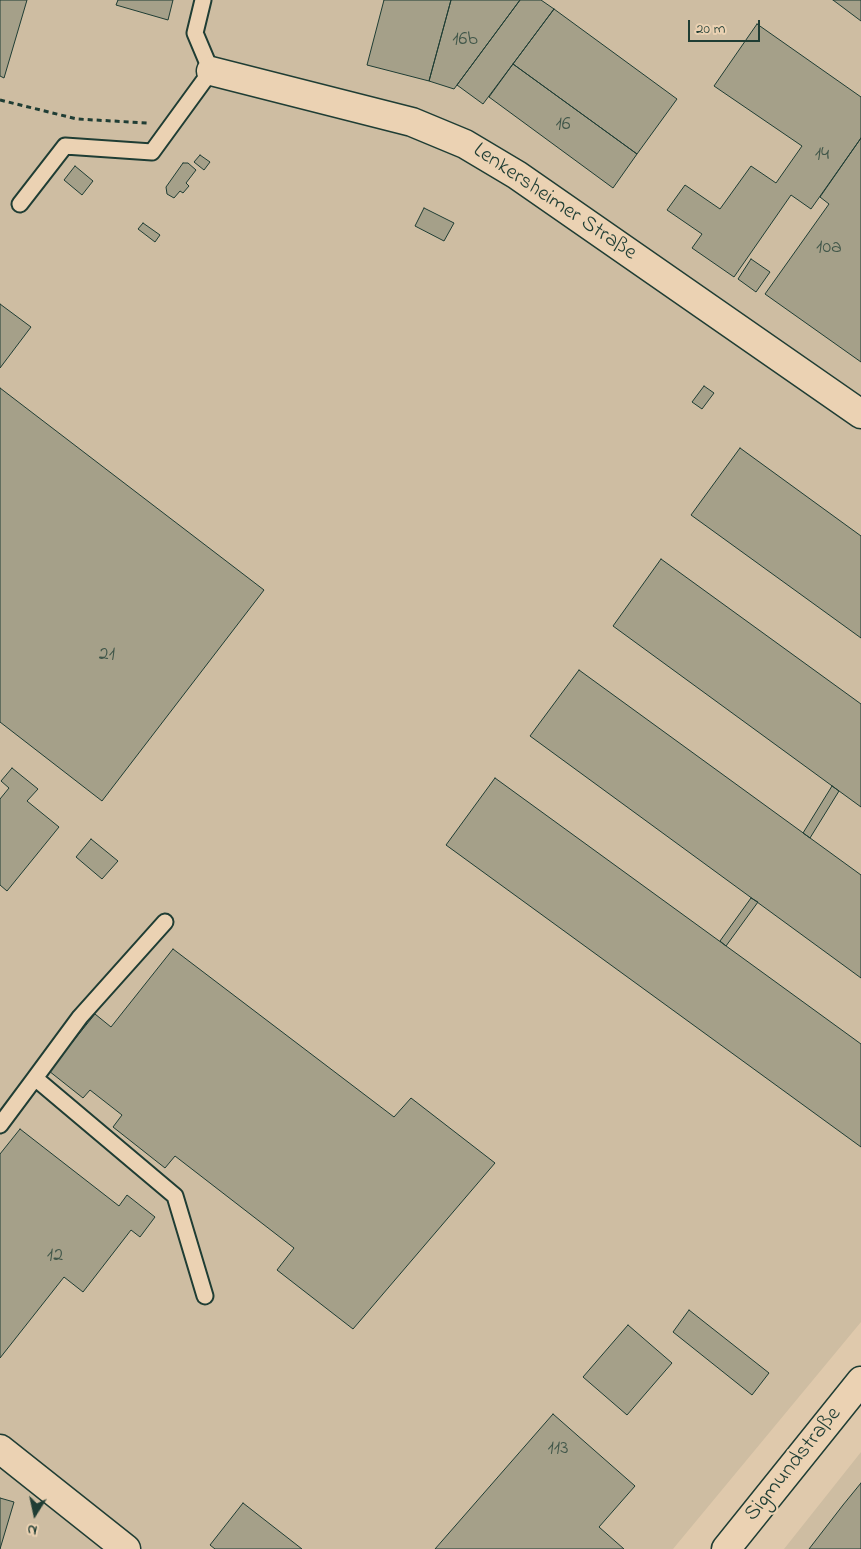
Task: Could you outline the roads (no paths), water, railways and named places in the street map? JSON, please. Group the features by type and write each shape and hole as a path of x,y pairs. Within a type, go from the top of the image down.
{"street":[{"name":"Lenkersheimer Straße","path":"211,71 412,122 465,144 518,175 861,414"},
{"name":"Sigmundstraße","path":"726,1549 861,1381"},
{"path":"0,1449 126,1549"}],"lane":[{"path":"20,204 65,146 152,152 211,71 195,33 203,0"},
{"path":"0,1125 80,1017 165,922"},
{"path":"35,1078 175,1196 205,1296"}]}
